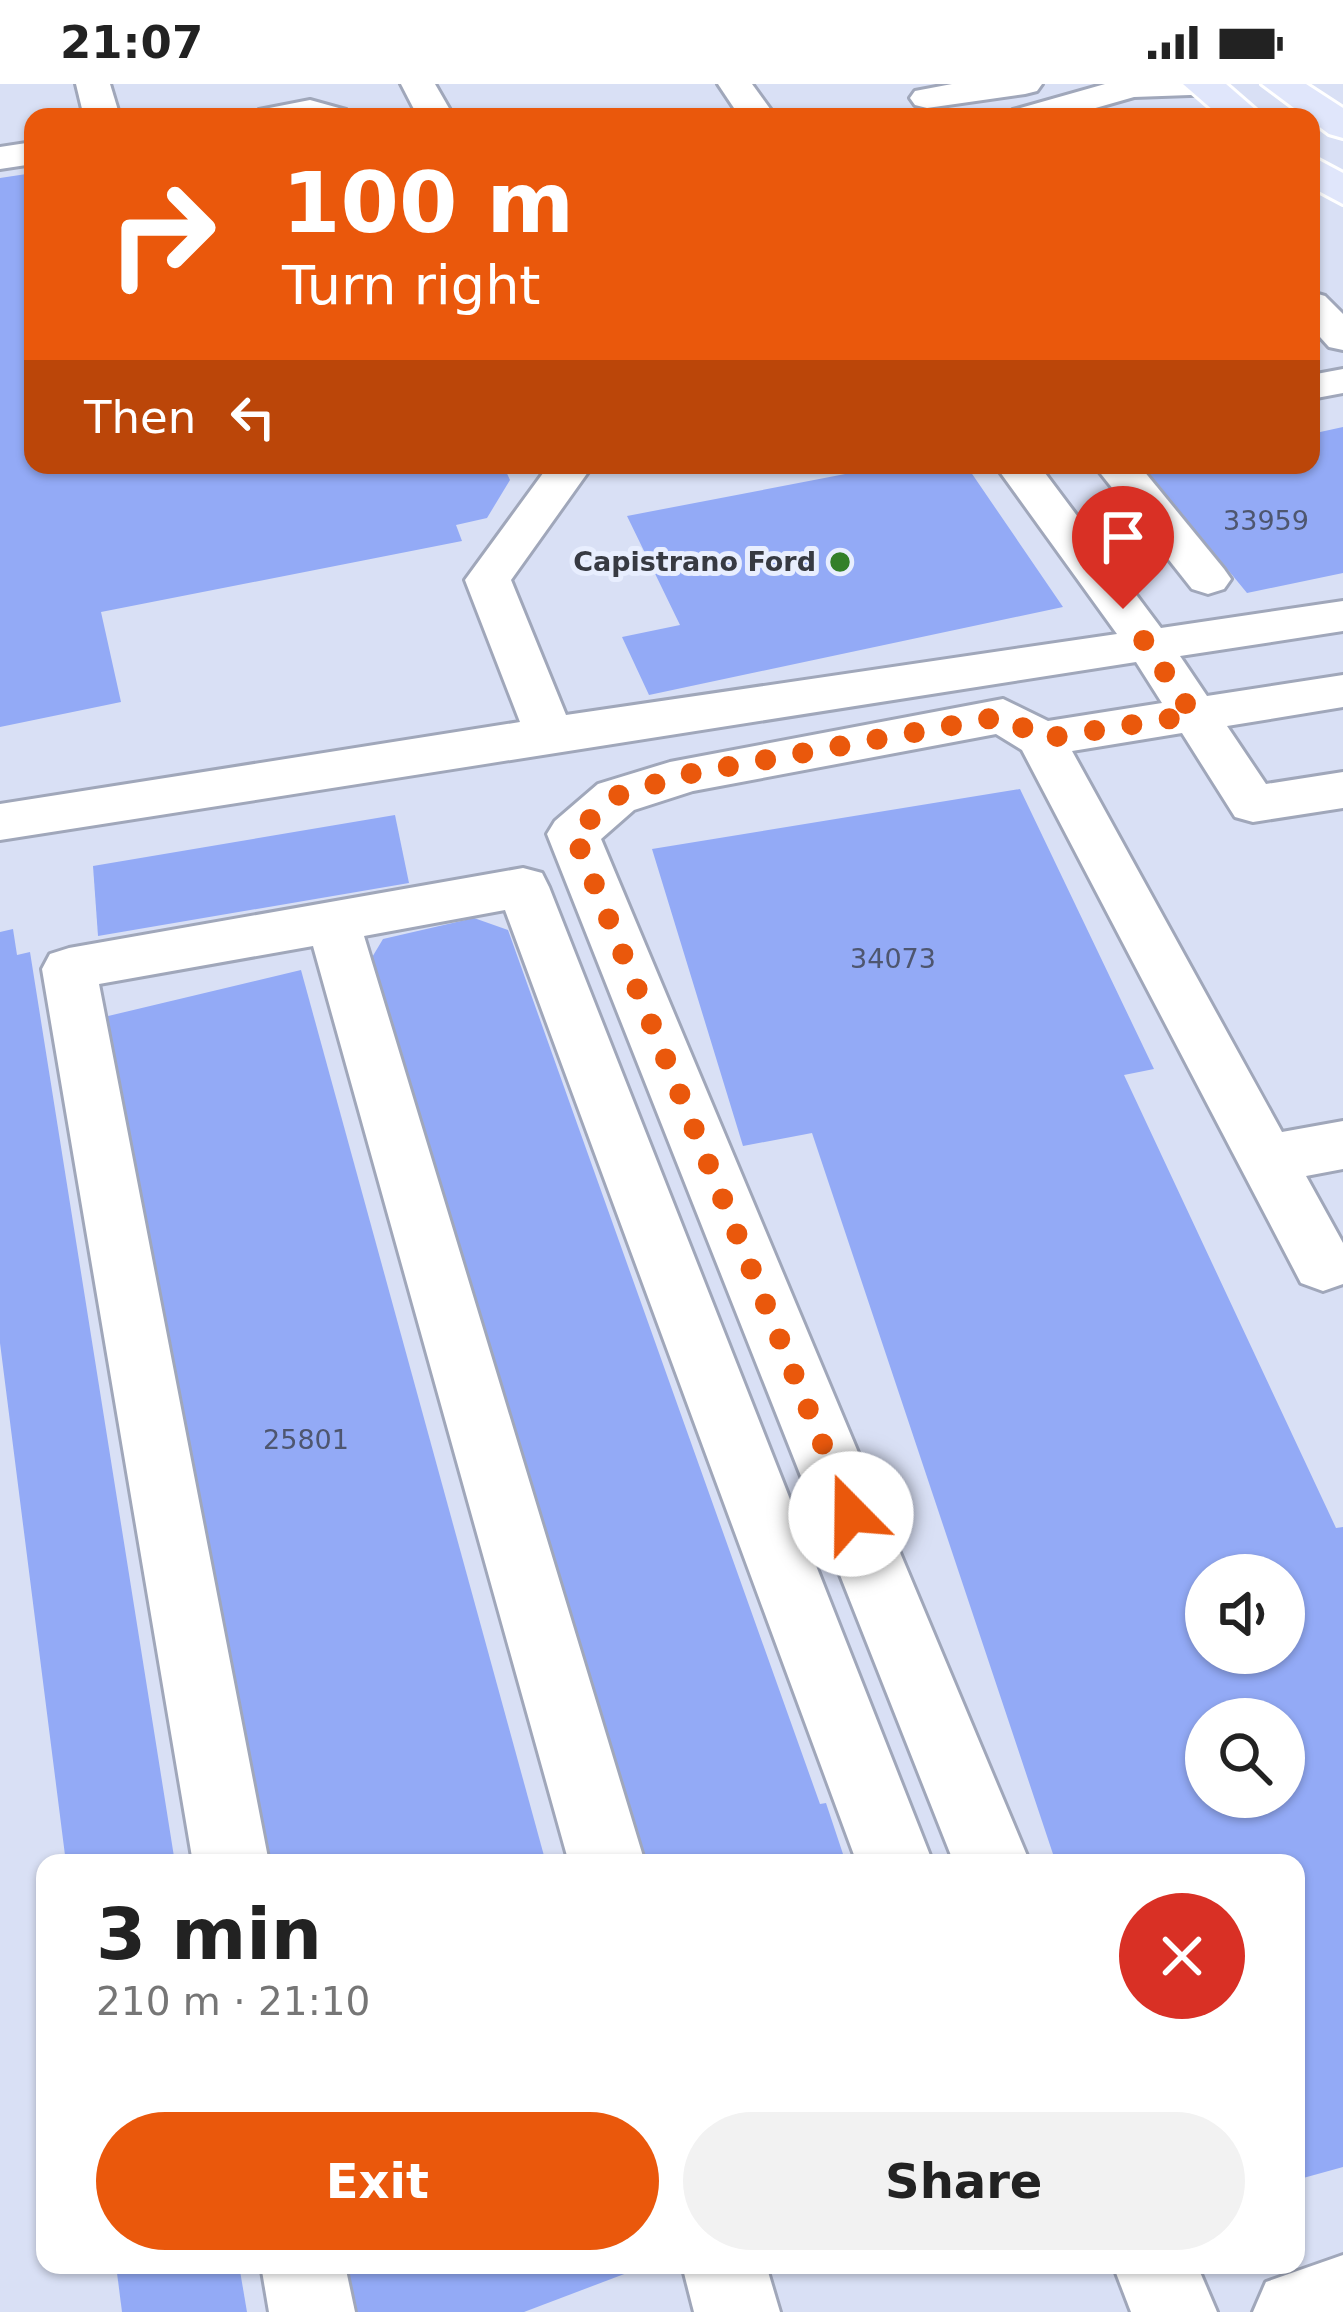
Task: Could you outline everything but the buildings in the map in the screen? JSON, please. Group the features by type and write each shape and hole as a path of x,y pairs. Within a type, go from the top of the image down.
{"main road":[{"path":"1282,84 1317,108"},
{"path":"1209,85 1235,108"}],"lane":[{"path":"927,98 1025,84"},
{"path":"1057,108 1133,87 1209,85"},
{"path":"1167,108 1209,85"},
{"path":"1320,314 1343,338"},
{"path":"549,734 488,580 565,474"},
{"path":"1024,474 1149,645 1253,804 1343,790"},
{"path":"1123,474 1208,579"},
{"path":"0,822 549,734 1343,616"},
{"path":"1041,739 1343,692"},
{"path":"988,1854 574,834 616,796 688,774 1004,716 1041,739 1265,1159 1336,1277"},
{"path":"229,1854 70,969 523,887 892,1854"},
{"path":"333,922 604,1854"},
{"path":"1265,1159 1343,1145"},
{"path":"305,2274 312,2312"},
{"path":"726,2274 737,2312"},
{"path":"1159,2274 1174,2312"},
{"path":"1296,2312 1343,2298"}],"place":[{"name":"Capistrano Ford","path":"840,562"}],"route":[{"path":"851,1514 574,834 616,796 688,774 1004,716 1041,739 1193,715 1123,609"}]}
